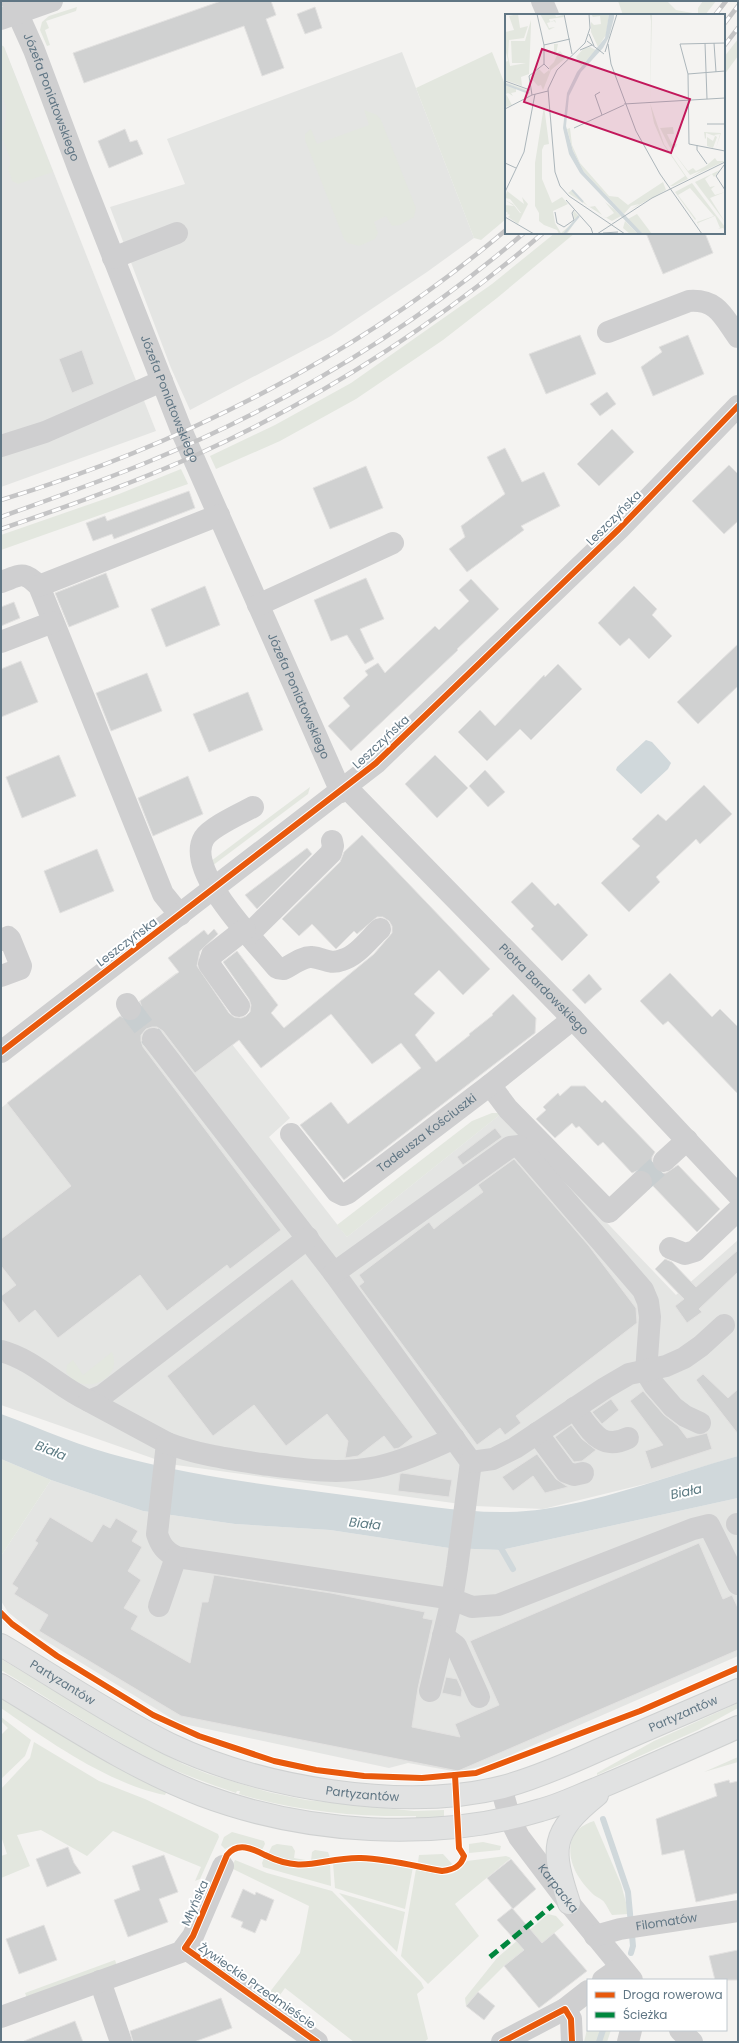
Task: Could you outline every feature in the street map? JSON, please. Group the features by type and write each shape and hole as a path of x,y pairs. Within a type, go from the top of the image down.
{"main road":[{"name":"Partyzantów","path":"1,1645 169,1743 205,1759 241,1772 289,1784 360,1795 421,1796 456,1794 501,1787 575,1761 738,1690"},
{"path":"1,1685 149,1771 203,1795 268,1814 346,1828 376,1829 457,1826 510,1819 543,1810 612,1783 738,1727"},
{"path":"569,1903 557,1862 559,1838 572,1817 612,1783"}],"street":[{"path":"10,11 52,1"},
{"path":"542,1 548,14"},
{"name":"Józefa Poniatowskiego","path":"10,11 34,50 113,258 162,381 258,605 343,790"},
{"path":"113,258 176,233"},
{"path":"608,332 688,301 698,300 706,301 716,307 738,336"},
{"path":"1,446 44,432 162,381"},
{"name":"Leszczyńska","path":"3,1045 214,890 376,763 619,529 738,406"},
{"path":"39,586 219,515"},
{"path":"258,605 393,543"},
{"path":"1,582 22,575 29,576 39,586 163,894 180,915"},
{"path":"1,642 53,622"},
{"name":"Piotra Bardowskiego","path":"343,790 573,1019 738,1195"},
{"path":"253,807 213,830 204,838 200,857 203,868 214,890 277,968 284,969 304,958 312,957 331,962 350,957 380,928"},
{"path":"239,1006 209,964 212,955 247,932 332,853 332,841"},
{"path":"1,940 8,937 10,939 21,966 20,969 1,976"},
{"name":"Tadeusza Kościuszki","path":"291,1134 337,1192 343,1195 348,1193 490,1085 573,1019"},
{"path":"153,1039 334,1272 471,1462 452,1599 430,1691"},
{"path":"490,1085 508,1108 609,1212 641,1182"},
{"path":"664,1161 687,1140"},
{"path":"334,1272 510,1147 520,1146 643,1290 648,1302 650,1317 646,1372 654,1385 673,1407 685,1416 700,1423"},
{"path":"670,1248 685,1254 695,1251 738,1210"},
{"path":"88,1401 103,1394 308,1238"},
{"path":"471,1462 493,1459 515,1448 574,1408 629,1374 646,1372 666,1366 684,1358 701,1346 724,1325"},
{"path":"1,1351 25,1360 42,1370 74,1394 88,1401 166,1453 209,1456 311,1471 340,1471 376,1467 409,1458 454,1438"},
{"path":"574,1408 599,1439 609,1443 619,1442 628,1438"},
{"path":"537,1433 566,1472 574,1475 583,1473"},
{"path":"166,1453 157,1534 161,1544 167,1552 176,1557 452,1599 472,1607 498,1605 693,1529 710,1525 738,1584"},
{"path":"159,1606 176,1557"},
{"path":"443,1636 456,1646 479,1697"},
{"name":"Karpacka","path":"501,1787 510,1819 519,1837 595,1936 618,1976"},
{"name":"Młyńska","path":"185,1948 193,1936 223,1866"},
{"name":"Filomatów","path":"595,1936 620,1928 738,1911"},
{"path":"1,2017 177,1954 185,1948"},
{"name":"Żywieckie Przedmieście","path":"185,1948 317,2042"},
{"path":"100,1981 121,2042"},
{"path":"502,2042 565,2009 587,1992"},
{"path":"565,2009 572,2023 572,2042"},
{"path":"628,2042 631,2031"},
{"path":"681,2031 692,2042"}],"shaded area":[{"path":"618,1 667,1 676,10 698,14 623,14"},
{"path":"703,1 716,1 706,14 698,14 698,8"},
{"path":"77,7 76,11 46,21 49,28 45,30 50,45 47,46 40,30 42,22 49,16"},
{"path":"738,39 738,56 725,74 725,56"},
{"path":"1,45 4,47 156,431 1,487"},
{"path":"1,45 4,47 53,172 18,184 12,181 8,168 10,165 10,158 2,138 6,118 6,107 1,93"},
{"path":"402,52 474,238 427,272 331,336 190,410 171,368 110,207 185,184 167,139"},
{"path":"492,52 505,84 505,220 481,240 474,238 416,88"},
{"path":"364,110 377,115 381,120 416,208 414,217 400,225 392,226 386,216 374,222 378,233 375,239 359,246 348,243 344,239 305,140 305,134 311,129 317,144 369,125"},
{"path":"554,234 574,234 497,298 443,340 356,399 280,441 216,469 210,456 275,425 351,383 492,284"},
{"path":"181,469 188,484 1,550 1,535 119,494"},
{"path":"310,787 308,794 212,866 207,864"},
{"path":"176,973 290,1118 269,1137 347,1237 502,1113 676,1295 738,1240 738,1456 649,1483 543,1509 475,1506 169,1464 1,1405 1,1108"},
{"path":"492,1113 502,1113 347,1237 337,1225 472,1121"},
{"path":"112,1352 114,1362 112,1370 107,1377 100,1382 82,1384 73,1380 66,1372 67,1365 73,1360 83,1375"},
{"path":"1,1459 51,1480 1,1556"},
{"path":"51,1480 143,1511 235,1524 330,1530 449,1548 501,1550 738,1498 738,1656 490,1764 458,1772 408,1763 389,1768 179,1723 36,1635 8,1612 1,1601 1,1556"},
{"path":"1,1659 148,1746 183,1764 208,1774 268,1792 306,1800 414,1811 444,1810 444,1817 416,1819 416,1816 326,1812 261,1800 239,1794 240,1791 237,1791 236,1793 187,1775 139,1753 1,1670"},
{"path":"1,1697 167,1791 165,1795 122,1781 80,1760 1,1708"},
{"path":"738,1703 738,1708 698,1730 597,1775 597,1773 654,1741"},
{"path":"1,1717 31,1740 25,1756 1,1779 1,1735 8,1728 1,1721"},
{"path":"34,1742 99,1781 145,1799 218,1834 219,1837 200,1879 195,1881 201,1867 113,1831 87,1856 41,1830 17,1835 30,1866 1,1878 1,1856 7,1854 1,1836 1,1789 30,1758"},
{"path":"738,1757 738,1762 704,1772"},
{"path":"594,1821 621,1884 629,1914 612,1915 603,1901 594,1895 584,1884 573,1865 570,1850 572,1839 576,1832 582,1827"},
{"path":"232,1832 264,1841 265,1844 262,1850 248,1844 234,1845 225,1849 221,1845 224,1837"},
{"path":"483,1842 501,1846 500,1850 469,1853 469,1844"},
{"path":"277,1844 292,1846 295,1851 294,1858 311,1861 312,1852 315,1850 328,1852 330,1858 306,1862 283,1860 268,1854 272,1846"},
{"path":"443,1854 453,1865 440,1868 418,1862 419,1855"},
{"path":"506,1856 511,1858 455,1904 479,1936 428,1984 401,1956 416,1869 444,1875 456,1872 467,1861"},
{"path":"264,1858 272,1862 305,1868 330,1864 331,1886 263,1867 262,1863"},
{"path":"235,1860 267,1873 332,1891 421,1982 424,1988 417,1994 428,2039 424,2042 354,2042 285,1988 277,1999 269,1993 300,1953 309,1906 231,1868"},
{"path":"343,1861 394,1863 413,1867 405,1909 335,1888 333,1863"},
{"path":"339,1893 405,1912 397,1952"},
{"path":"548,1914 556,1916 564,1925 520,1961 504,1966 466,2006 465,1998 497,1958"},
{"path":"115,1960 117,1966 27,1998 25,1993"},
{"path":"587,2029 587,2031 611,2031 607,2042 584,2042"}],"water":[{"path":"646,740 652,742 671,763 668,769 641,794 616,770 617,767"},
{"name":"Biała","path":"1,1414 110,1454 186,1472 246,1482 455,1510 499,1512 522,1511 569,1505 618,1493 738,1456 738,1498 501,1550 449,1548 330,1530 235,1524 143,1511 51,1480 1,1459"}],"building":[{"path":"221,1 271,1 276,15 266,19 284,68 262,76 244,26 84,83 73,53"},
{"path":"315,7 322,28 305,34 297,14"},
{"path":"125,129 130,142 137,140 143,154 109,168 98,141"},
{"path":"646,234 705,234 713,253 663,274"},
{"path":"580,335 596,374 546,394 529,354"},
{"path":"688,335 704,374 653,396 641,367 662,352 659,347"},
{"path":"82,350 94,384 72,393 59,359"},
{"path":"607,392 616,404 600,416 590,404"},
{"path":"612,429 634,452 599,486 577,464"},
{"path":"505,448 522,482 544,472 560,506 521,526 524,530 467,572 449,549 465,537 461,526 505,494 487,457"},
{"path":"729,465 738,474 738,521 724,534 692,501"},
{"path":"366,466 383,508 330,529 313,488"},
{"path":"189,491 195,508 114,539 112,534 93,541 86,523 105,516 107,521"},
{"path":"106,573 119,607 69,627 55,593"},
{"path":"366,578 384,619 360,629 374,659 365,664 347,635 331,641 314,600"},
{"path":"471,579 499,609 351,751 328,726 350,706 343,698 368,675 365,671 378,663 385,673 435,626 439,630 469,601 459,590"},
{"path":"205,586 220,625 166,647 151,609"},
{"path":"634,586 657,609 652,615 672,636 649,659 629,638 620,646 598,623"},
{"path":"14,602 20,618 1,626 1,607"},
{"path":"738,644 738,686 698,724 677,702"},
{"path":"21,661 38,702 1,717 1,669"},
{"path":"558,664 582,689 531,740 520,729 487,761 458,732 480,710 495,726 544,675 545,677"},
{"path":"147,673 162,711 111,731 96,693"},
{"path":"248,692 263,730 209,752 193,714"},
{"path":"59,755 76,796 22,818 6,777"},
{"path":"435,755 468,788 437,818 405,784"},
{"path":"485,770 505,792 488,807 469,786"},
{"path":"188,776 203,814 153,836 138,798"},
{"path":"704,785 732,814 700,844 696,839 656,877 660,882 629,912 601,883 640,846 632,839 658,814 666,821"},
{"path":"362,835 490,969 463,995 439,970 414,994 435,1013 415,1035 436,1062 493,1015 492,1014 513,994 536,1018 535,1033 344,1180 300,1125 331,1102 348,1124 421,1068 401,1043 372,1064 331,1014 261,1068 239,1040 195,1073 163,1031 157,1027 146,1029 141,1035 143,1047 281,1230 230,1269 227,1265 167,1311 140,1275 58,1338 35,1310 19,1323 1,1299 1,1296 16,1285 1,1266 1,1239 71,1186 7,1103 120,1016 130,1021 137,1019 141,1015 142,1009 140,1001 179,972 168,958 204,930 208,935 214,929 218,934 200,951 197,966 229,1013 234,1017 241,1018 250,1012 251,1005 249,999 223,962 237,951 278,1005 271,1013 284,1028 374,954 392,933 392,926 389,921 383,917 377,917 357,934 354,931 336,949 312,924 299,936 282,919 340,862 344,852"},
{"path":"307,848 312,854 257,909 245,895"},
{"path":"97,849 114,891 60,913 44,871"},
{"path":"532,882 555,906 558,903 588,935 562,961 531,929 534,926 511,902"},
{"path":"670,973 712,1017 720,1009 738,1027 738,1094 668,1021 663,1025 640,1001"},
{"path":"589,974 602,989 585,1004 572,990"},
{"path":"571,1086 585,1086 602,1103 605,1100 655,1152 652,1157 652,1163 655,1170 660,1173 666,1173 678,1165 720,1209 697,1232 653,1186 653,1179 650,1173 644,1170 639,1170 632,1173 603,1142 598,1146 579,1126 576,1128 572,1123 555,1138 536,1119 546,1110 543,1107 558,1093 560,1096"},
{"path":"495,1128 502,1137 463,1165 457,1157"},
{"path":"514,1159 589,1246 636,1308 637,1323 516,1416 521,1423 505,1435 500,1428 477,1445 359,1286 364,1282 359,1275 429,1222 434,1229 483,1192 478,1185"},
{"path":"738,1250 738,1272 699,1309 702,1312 687,1323 675,1306 684,1299 655,1269 665,1259 672,1262 696,1287"},
{"path":"292,1279 413,1437 399,1448 394,1449 384,1436 358,1456 345,1458 348,1441 327,1414 286,1446 254,1405 213,1436 167,1376"},
{"path":"703,1374 728,1398 738,1389 738,1434 696,1380"},
{"path":"643,1391 664,1415 678,1426 687,1438 707,1433 712,1449 651,1469 645,1451 663,1445 630,1401"},
{"path":"611,1399 619,1410 602,1424 592,1412"},
{"path":"571,1425 582,1439 596,1450 582,1461 574,1462 555,1437"},
{"path":"537,1454 556,1479 568,1487 545,1493 533,1476 513,1491 502,1477"},
{"path":"402,1473 452,1480 449,1497 398,1491 400,1474"},
{"path":"50,1517 92,1542 103,1524 110,1528 116,1518 138,1531 132,1541 142,1547 128,1571 141,1580 124,1608 138,1616 131,1629 190,1663 202,1602 208,1602 214,1575 331,1593 425,1612 423,1618 433,1620 418,1688 412,1727 460,1737 455,1724 499,1705 470,1641 699,1543 723,1599 732,1595 738,1608 738,1650 458,1771 181,1716 39,1631 48,1615 14,1594 18,1588 12,1584 38,1543 35,1541"},
{"path":"446,1677 457,1679 462,1690 461,1697 442,1693"},
{"path":"729,1780 730,1783 738,1781 738,1893 696,1902 684,1850 662,1855 656,1819 717,1796 714,1784"},
{"path":"68,1847 74,1863 81,1873 47,1887 36,1859"},
{"path":"164,1855 178,1892 159,1899 168,1922 128,1937 114,1900 140,1890 132,1866"},
{"path":"511,1859 536,1889 513,1909 487,1878"},
{"path":"243,1889 255,1895 256,1892 274,1900 266,1921 261,1919 255,1933 241,1927 243,1922 231,1917"},
{"path":"512,1908 542,1943 554,1933 587,1971 539,2008 504,1966 524,1950 497,1920"},
{"path":"44,1925 57,1960 19,1974 6,1939"},
{"path":"738,1950 738,1980 715,1979 709,1956"},
{"path":"478,1992 495,2006 484,2020 466,2006"},
{"path":"221,1998 232,2028 194,2042 133,2042 130,2031"},
{"path":"75,2021 83,2042 24,2042 24,2041"}],"waterway":[{"path":"498,1543 513,1569"},
{"path":"603,1819 628,1892 633,1946 631,1953"},
{"path":"599,2042 603,2031"}],"tunnel":[{"path":"130,1009 153,1039"},
{"path":"641,1182 664,1161"}],"railway":[{"path":"716,14 726,1"},
{"path":"725,23 738,6"},
{"path":"725,45 738,28"},
{"path":"1,500 137,452 203,423 267,390 330,355 391,317 450,275 505,231"},
{"path":"1,517 143,464 194,442 294,392 390,334 436,302 523,234"},
{"path":"1,529 98,495 146,476 194,456 287,410 377,357 420,328 462,298 542,234"}],"marked path":[{"path":"490,1957 553,1905"}],"cycle path":[{"path":"1,1052 376,763 619,529 738,406"},
{"path":"1,1613 12,1624 57,1656 153,1715 199,1736 274,1761 316,1770 364,1776 422,1778 476,1773 640,1711 738,1668"},
{"path":"317,2042 185,1948 193,1936 227,1855 236,1848 241,1847 256,1850 279,1861 291,1864 313,1864 347,1858 361,1858 392,1861 442,1871 453,1869 461,1863 464,1856 459,1848 455,1775"},
{"path":"502,2042 565,2009 571,2019 572,2042"}]}
